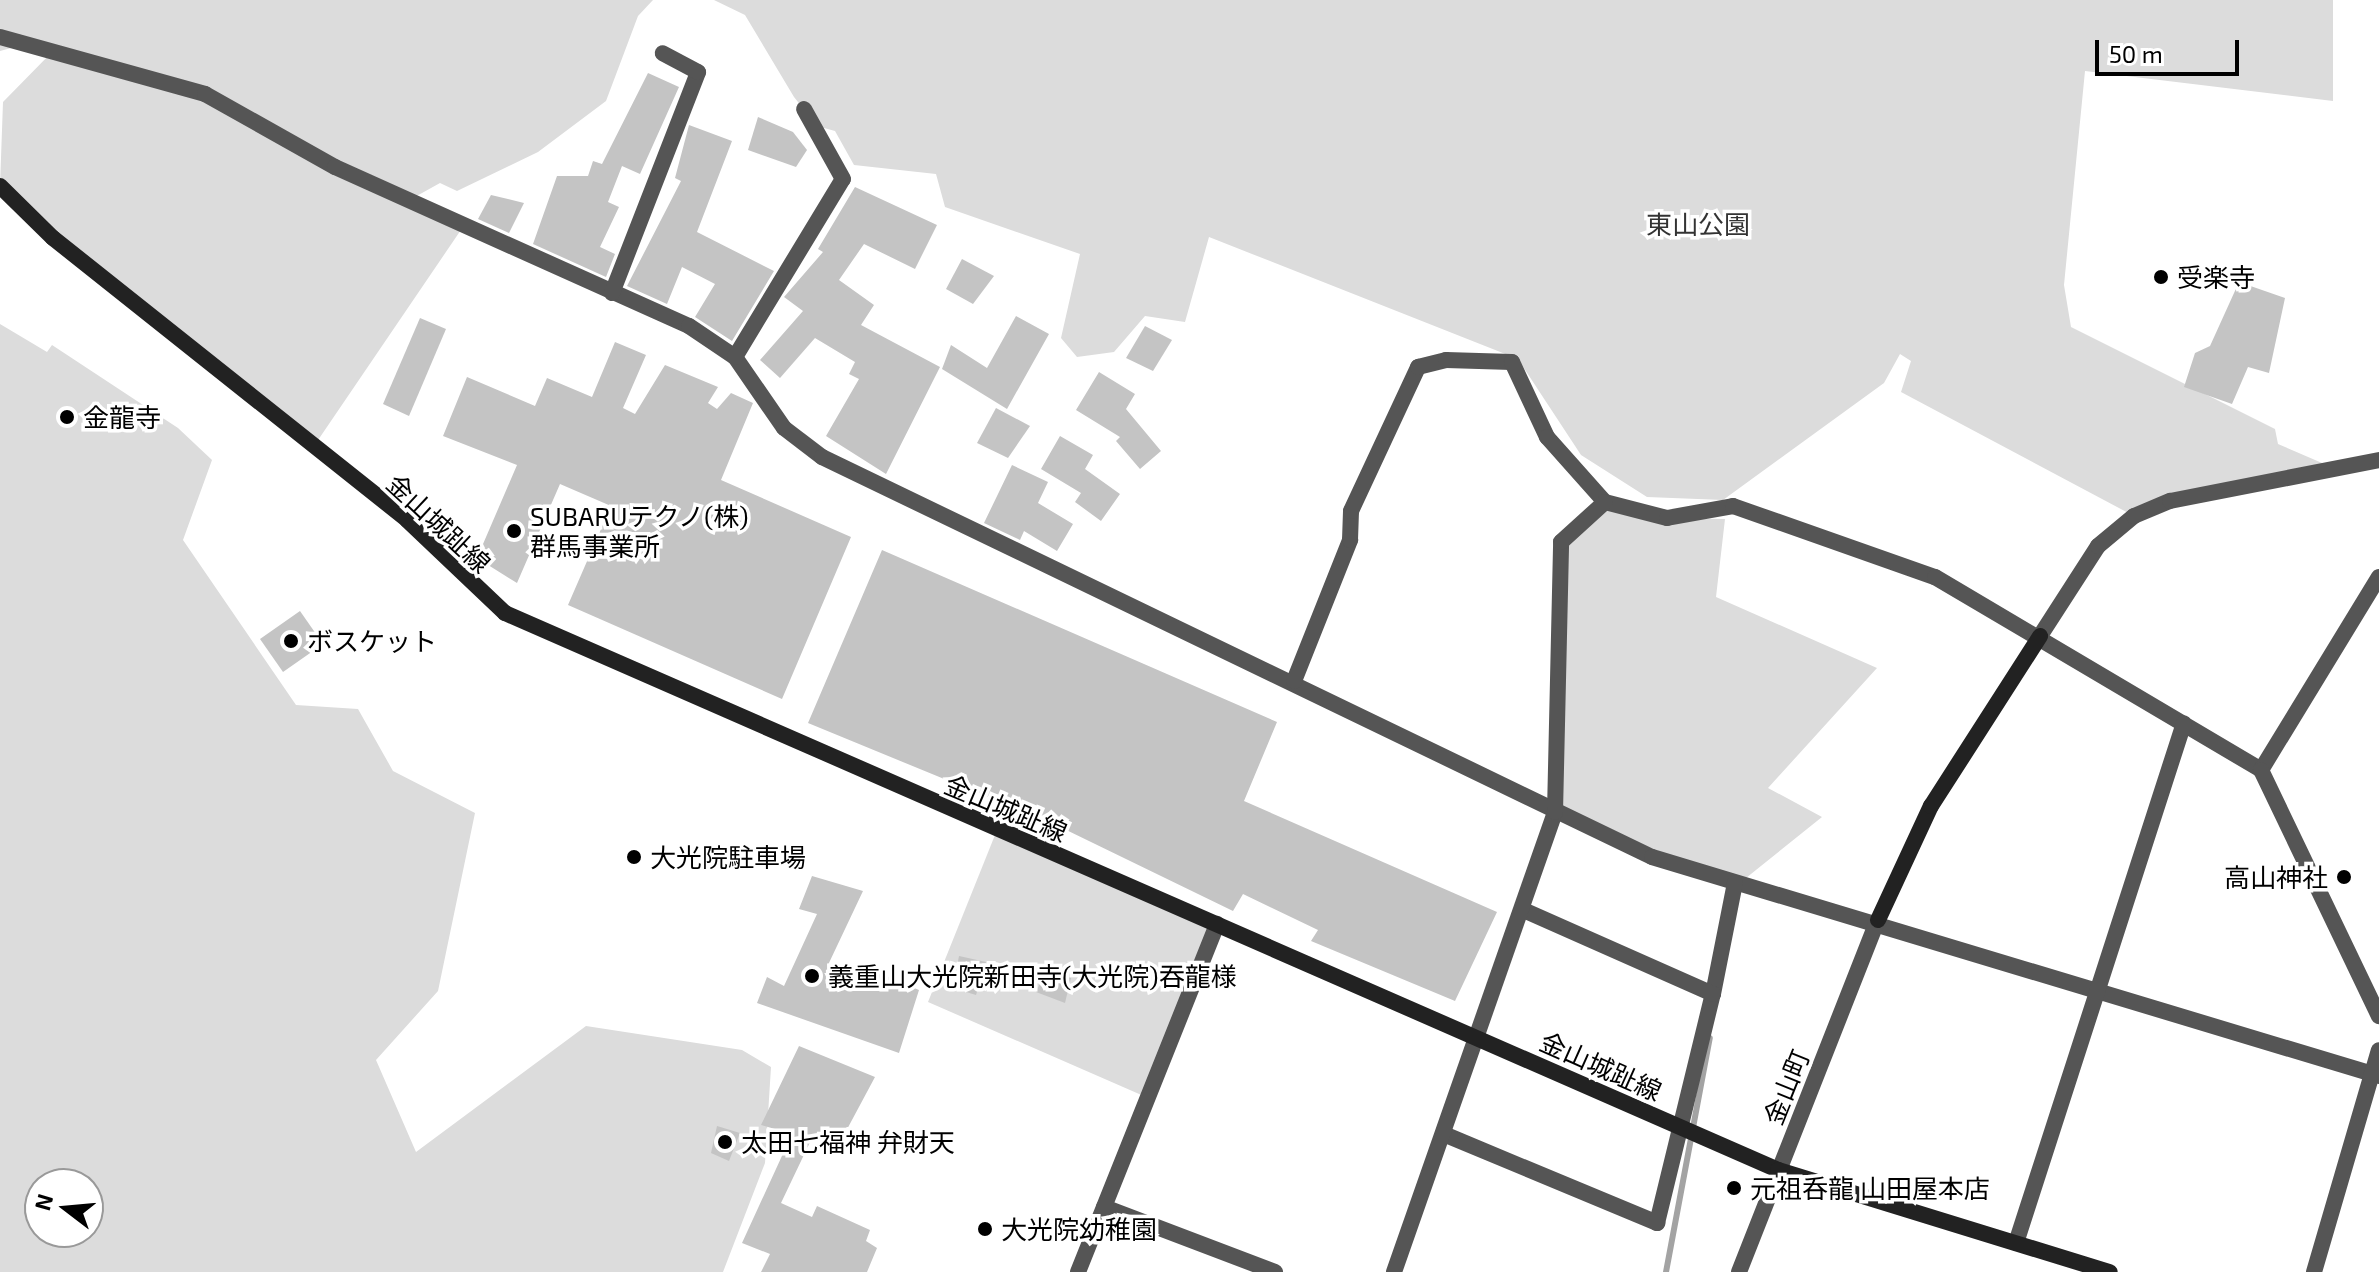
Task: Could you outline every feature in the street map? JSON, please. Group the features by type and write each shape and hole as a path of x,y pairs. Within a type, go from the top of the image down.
{"main road":[{"name":"金山城趾線","path":"0,186 53,238 407,520 505,613 1778,1170 2110,1272"},
{"path":"1878,920 1931,806 2040,636"}],"street":[{"path":"0,37 205,94 335,167 689,326 735,357 784,428 822,457 1294,681 1555,812 1652,857 1735,883 1878,920 2376,1075"},
{"path":"612,293 698,72 663,53"},
{"path":"735,357 843,179 804,109"},
{"path":"1294,681 1350,540 1351,511 1418,367 1465,359 1512,362 1547,437 1605,502 1667,518 1733,506 1782,520 1935,577 2040,636 2261,770 2379,1016"},
{"path":"2040,636 2098,546 2134,516 2170,501 2379,460"},
{"path":"1394,1272 1480,1040 1555,812 1561,542 1605,502"},
{"path":"2261,770 2379,577"},
{"path":"2016,1243 2095,988 2184,723"},
{"path":"1446,1135 1657,1223 1678,1126 1713,994 1735,883"},
{"path":"1523,910 1713,994"},
{"name":"金山町","path":"1739,1272 1878,920"},
{"path":"1078,1272 1217,924"},
{"path":"2314,1272 2376,1075 2379,1050"},
{"path":"1104,1207 1275,1272"}],"green space":[{"path":"0,0 653,0 638,16 606,101 538,152 457,191 440,183 413,198 467,221 314,446 0,186 3,102 53,51 26,44 0,51"},
{"name":"東山公園","path":"714,0 2333,0 2333,101 2085,71 2064,285 2071,327 2275,429 2278,444 2343,472 2134,516 1901,392 1911,361 1900,354 1884,383 1723,500 1647,497 1581,455 1518,359 1209,237 1185,322 1145,316 1114,352 1077,357 1061,338 1080,254 945,207 936,174 854,165 835,131 817,126 794,97 745,15"},
{"path":"0,324 47,352 52,345 178,428 212,460 183,540 296,705 358,709 393,771 475,813 438,991 376,1060 416,1152 586,1026 742,1050 771,1067 765,1163 723,1272 0,1272"},
{"path":"1605,502 1667,518 1725,519 1716,597 1877,668 1768,788 1822,817 1741,882 1555,812 1561,542"},
{"path":"997,830 1217,924 1146,1097 928,1002"}],"building":[{"path":"648,73 679,87 640,174 622,166 608,202 619,207 600,247 615,254 606,277 533,244 557,176 588,176 593,161 602,164"},
{"path":"758,117 793,132 807,150 796,167 748,150"},
{"path":"689,125 732,141 697,232 774,271 732,341 695,317 715,284 682,267 667,304 627,286 681,181 675,178"},
{"path":"855,187 937,225 915,269 864,244 839,280 874,305 861,325 940,367 886,474 826,436 859,379 849,374 855,362 815,338 780,378 760,360 803,311 784,297 823,252 818,249"},
{"path":"491,195 524,203 509,233 478,219"},
{"path":"962,259 994,276 973,304 946,289"},
{"path":"2239,282 2285,298 2269,373 2248,367 2232,404 2184,387 2195,353 2210,346"},
{"path":"1016,316 1049,334 1007,409 942,369 951,345 987,368"},
{"path":"420,318 446,329 409,416 383,404"},
{"path":"1145,326 1172,340 1153,371 1126,358"},
{"path":"615,342 646,355 623,408 635,414 665,365 718,387 708,403 717,409 731,393 753,403 721,480 851,537 782,699 568,605 611,506 560,484 517,583 477,558 517,465 443,436 467,377 535,406 547,378 592,397"},
{"path":"1099,372 1135,394 1126,409 1161,451 1140,469 1116,441 1120,437 1076,410"},
{"path":"996,408 1030,426 1008,458 977,443"},
{"path":"1060,436 1093,455 1085,469 1120,494 1101,521 1075,502 1081,493 1041,469"},
{"path":"1012,465 1048,482 1038,503 1073,524 1057,551 1024,531 1020,540 984,523"},
{"path":"882,550 1277,722 1244,801 1497,912 1455,1001 1311,941 1318,930 1243,894 1233,911 1056,825 808,723"},
{"name":"ボスケット","path":"300,611 323,644 283,672 260,639"},
{"path":"812,876 863,891 828,965 856,977 861,965 919,990 899,1053 757,1003 767,977 784,986 817,914 799,909"},
{"path":"959,956 986,962 976,995 953,988"},
{"path":"1046,970 1071,978 1065,1003 1036,992"},
{"path":"799,1046 875,1077 837,1148 812,1138 781,1203 812,1217 817,1206 870,1230 866,1241 877,1248 867,1272 761,1272 770,1254 742,1243 792,1134 761,1125"},
{"name":"太田七福神 弁財天","path":"717,1126 740,1133 729,1161 711,1153"}],"waterway":[{"path":"1666,1272 1710,1038"}],"place":[{"name":"受楽寺","path":"2161,277"},
{"name":"金龍寺","path":"67,417"},
{"name":"SUBARUテクノ(株) 群馬事業所","path":"514,531"},
{"name":"ボスケット","path":"291,641"},
{"name":"大光院駐車場","path":"634,857"},
{"name":"高山神社","path":"2344,877"},
{"name":"義重山大光院新田寺(大光院)吞龍様","path":"812,976"},
{"name":"太田七福神 弁財天","path":"725,1142"},
{"name":"元祖呑龍 山田屋本店","path":"1734,1188"},
{"name":"大光院幼稚園","path":"985,1229"}]}
